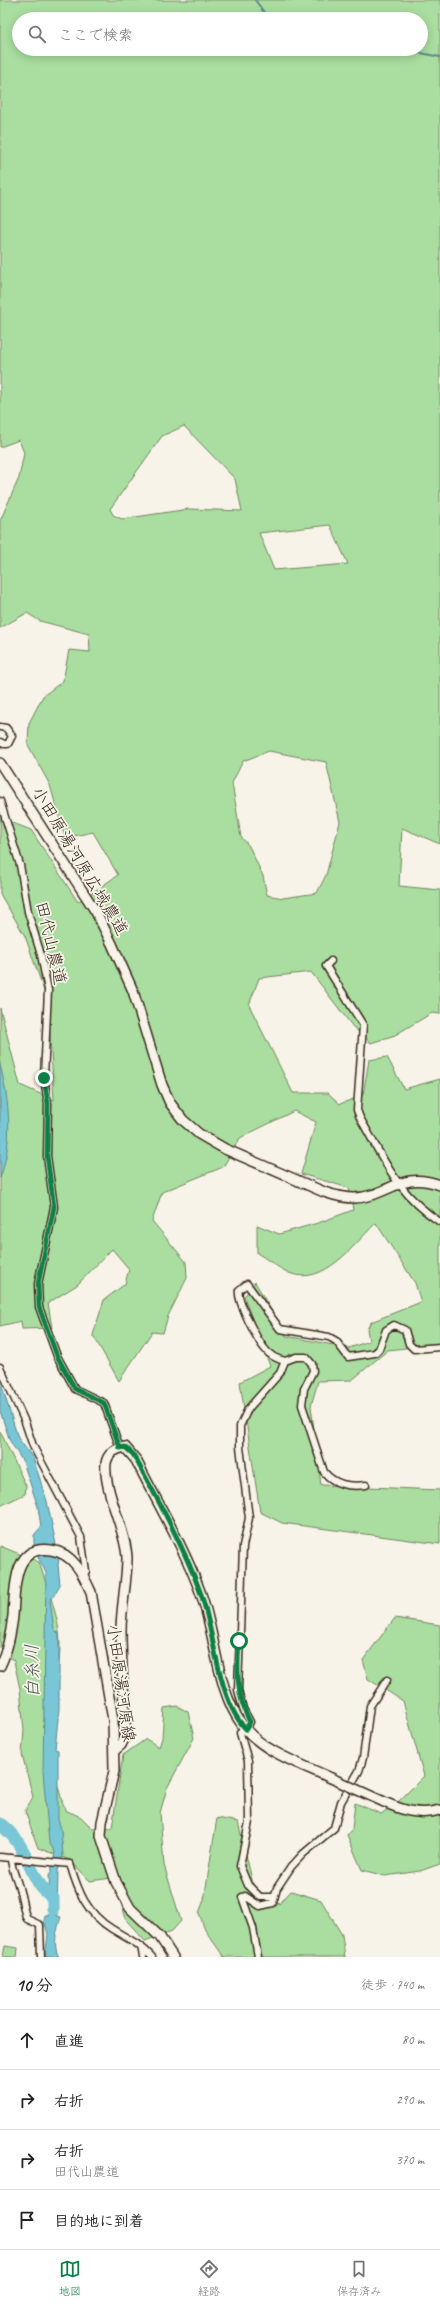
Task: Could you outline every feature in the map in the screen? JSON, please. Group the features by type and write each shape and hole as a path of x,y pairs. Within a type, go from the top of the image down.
{"street":[{"path":"0,727 6,728 12,736 8,744 0,742"},
{"name":"小田原湯河原広域農道","path":"0,763 96,912 133,991 162,1085 170,1103 183,1120 199,1134 225,1148 324,1192 339,1197 354,1198 407,1180 422,1180 440,1185"},
{"name":"田代山農道","path":"0,801 20,865 28,912 41,955 48,990 44,1078 48,1104 47,1156 54,1207 38,1284 39,1307 57,1356 69,1380 75,1389 104,1403 120,1448"},
{"path":"331,961 326,966 363,1025 357,1110 397,1183 415,1204 440,1222"},
{"path":"366,1485 341,1484 330,1479 324,1472 302,1405 304,1389 313,1371 312,1364 306,1357 296,1357 285,1361 276,1359 264,1348 238,1300 238,1294 247,1284 280,1329 330,1337 336,1341 348,1357 375,1352 379,1349 386,1330 394,1325 405,1330 408,1344 414,1348 440,1347"},
{"path":"274,1897 260,1897 254,1892 242,1874 240,1866 249,1822 248,1761 240,1734 250,1722 243,1709 238,1690 243,1546 249,1518 240,1447 240,1426 248,1409 280,1374 285,1361"},
{"path":"0,1367 25,1422 33,1446 81,1537 86,1571 84,1575"},
{"path":"114,1751 121,1745 126,1735 121,1630 127,1558 125,1542 114,1505 106,1465 108,1456 120,1448 125,1447 133,1454 190,1567 201,1595 228,1697 245,1728 266,1746 399,1810 414,1813 426,1813 440,1810"},
{"name":"小田原湯河原線","path":"0,1666 9,1642 17,1574 21,1564 33,1553 50,1549 64,1554 74,1562 84,1575 92,1592 113,1720 114,1771 102,1822 101,1836 106,1855 116,1882 130,1908 160,1937 172,1957"},
{"path":"258,1957 253,1928 242,1897 245,1896 260,1906 273,1903 282,1878 303,1854 334,1828 341,1802 359,1770 363,1758 370,1706 387,1680"},
{"path":"0,1857 70,1864 77,1888 87,1907 111,1928 141,1945 152,1957"},
{"path":"14,1858 11,1865 21,1893 22,1909 27,1919 40,1925 41,1957"},
{"path":"141,1945 143,1957"}],"green space":[{"path":"0,0 440,0 440,844 402,828 399,886 440,890 440,1014 432,1013 395,1035 371,1043 353,1027 311,972 259,978 249,1005 293,1093 328,1093 340,1104 363,1095 369,1060 387,1057 404,1089 440,1079 440,1344 388,1350 352,1380 318,1381 311,1406 321,1485 440,1490 440,1544 282,1523 260,1512 240,1382 270,1366 244,1297 255,1282 286,1336 349,1348 369,1341 367,1329 371,1322 421,1302 415,1283 376,1223 337,1262 314,1274 302,1276 289,1273 257,1253 257,1225 279,1234 318,1223 353,1210 349,1188 301,1174 316,1122 294,1111 240,1138 223,1167 162,1192 152,1221 186,1262 187,1278 168,1316 163,1333 152,1332 119,1381 93,1335 104,1300 125,1284 129,1269 112,1249 77,1285 48,1303 52,1328 22,1329 21,1321 0,1326 0,1008 20,1085 54,1100 48,1002 25,936 0,894 0,818 31,830 78,902 118,875 93,832 65,838 50,785 28,745 29,723 43,696 63,681 69,650 90,652 89,634 40,621 27,613 0,628 0,521 19,478 24,453 19,440 0,447","holes":["184,426 235,479 242,511 189,509 122,519 113,515 110,509 162,436","330,525 348,564 274,570 259,533","269,751 326,762 340,822 326,875 317,893 283,898 267,895 263,876 249,846 241,837 232,783 243,761"]},
{"path":"0,1431 26,1486 25,1494 0,1506"},
{"path":"0,1546 39,1562 58,1624 60,1654 50,1727 51,1751 55,1775 65,1810 81,1817 93,1829 112,1828 123,1755 146,1739 159,1747 162,1738 164,1708 177,1706 188,1712 194,1738 167,1788 160,1813 164,1865 181,1921 172,1931 145,1941 127,1921 112,1878 90,1881 70,1860 38,1848 25,1811 33,1797 22,1754 24,1730 20,1689 14,1661 0,1648"},
{"path":"395,1618 440,1625 440,1864 420,1871 385,1876 362,1870 347,1835 352,1829 355,1803 381,1814 399,1801 424,1776 403,1701 368,1679 363,1660"},
{"path":"217,1818 238,1822 257,1900 279,1904 291,1891 321,1900 342,1935 345,1957 224,1957 205,1930 199,1913 204,1900"},
{"path":"5,1946 18,1948 17,1957 3,1957"}],"water":[{"path":"0,1065 6,1093 9,1122 7,1151 0,1178"},
{"path":"0,1380 18,1438 33,1458 47,1501 59,1559 58,1565 60,1585 50,1601 54,1629 59,1634 59,1709 55,1749 58,1750 58,1819 61,1829 63,1855 58,1871 57,1916 61,1917 57,1932 56,1948 59,1957 45,1957 48,1934 44,1921 45,1915 48,1915 50,1904 49,1874 51,1872 55,1852 49,1843 43,1771 46,1573 34,1549 34,1535 41,1527 38,1507 23,1462 10,1441 0,1411"}],"waterway":[{"path":"255,0 264,12"},
{"path":"428,54 440,57"},
{"path":"0,1824 15,1838 20,1845 40,1885 53,1898 53,1909"}],"route":[{"path":"44,1078 48,1104 47,1156 52,1182 54,1207 38,1284 37,1297 39,1307 47,1332 69,1380 75,1389 104,1403 120,1448 125,1447 133,1454 190,1567 201,1595 228,1697 235,1714 246,1729 250,1722 243,1709 238,1690 239,1641"}],"water label":[{"name":"白糸川","path":"32,1671"}]}
